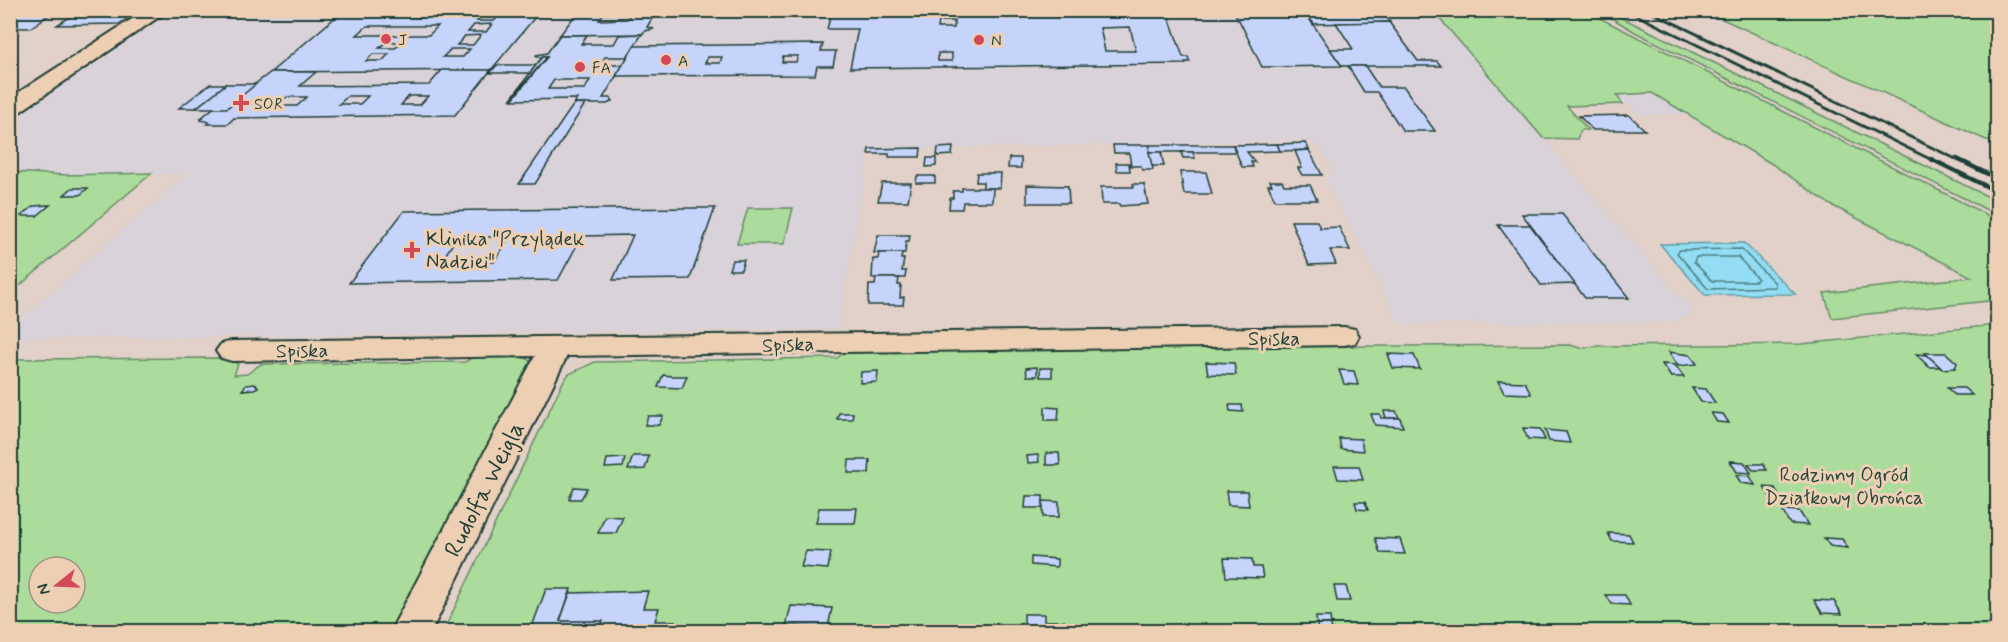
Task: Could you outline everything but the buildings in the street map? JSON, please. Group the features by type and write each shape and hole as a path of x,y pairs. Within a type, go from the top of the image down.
{"street":[{"path":"10,108 160,10"},
{"name":"Spiska","path":"232,351 1344,336"},
{"name":"Rudolfa Weigla","path":"410,632 556,347"}],"shaded area":[{"path":"173,11 1433,11 1693,312 1673,322 1400,324 1324,175 1335,174 1320,146 1304,141 869,149 838,329 11,339 11,327 187,174 66,175 11,172 11,118"},
{"path":"1653,94 1686,113 1640,115 1618,96"}],"green space":[{"path":"1433,11 1586,11 1997,220 1997,300 1832,318 1824,293 1972,277 1831,205 1772,164 1652,93 1616,95 1623,104 1567,106 1588,130 1581,130 1577,139 1543,138"},
{"path":"1608,11 1997,201 1997,215 1637,33 1606,15"},
{"path":"1705,11 1997,11 1997,145"},
{"path":"10,172 66,175 152,173 11,293"},
{"path":"748,208 793,208 784,244 737,244"},
{"name":"Rodzinny Ogród Działkowy Obrońca","path":"1997,325 1997,631 443,632 564,380 569,374 595,362 837,358 848,349 1570,345 1580,348 1801,344"},
{"path":"476,355 513,355 528,359 532,365 390,631 11,632 11,359 226,358 238,364 234,375 247,374 261,364 465,362"}],"water":[{"path":"1744,243 1795,294 1705,295 1660,244"}],"railway":[{"path":"1626,10 1934,161"},
{"path":"1647,10 1960,161"},
{"path":"1931,159 1998,192"},
{"path":"1957,159 1998,179"}],"place":[{"name":"J","path":"386,39"},
{"name":"N","path":"979,40"},
{"name":"A","path":"666,60"},
{"name":"FA","path":"580,67"},
{"name":"SOR","path":"241,103"},
{"name":"Klinika \"Przylądek Nadziei\"","path":"412,250"}]}
